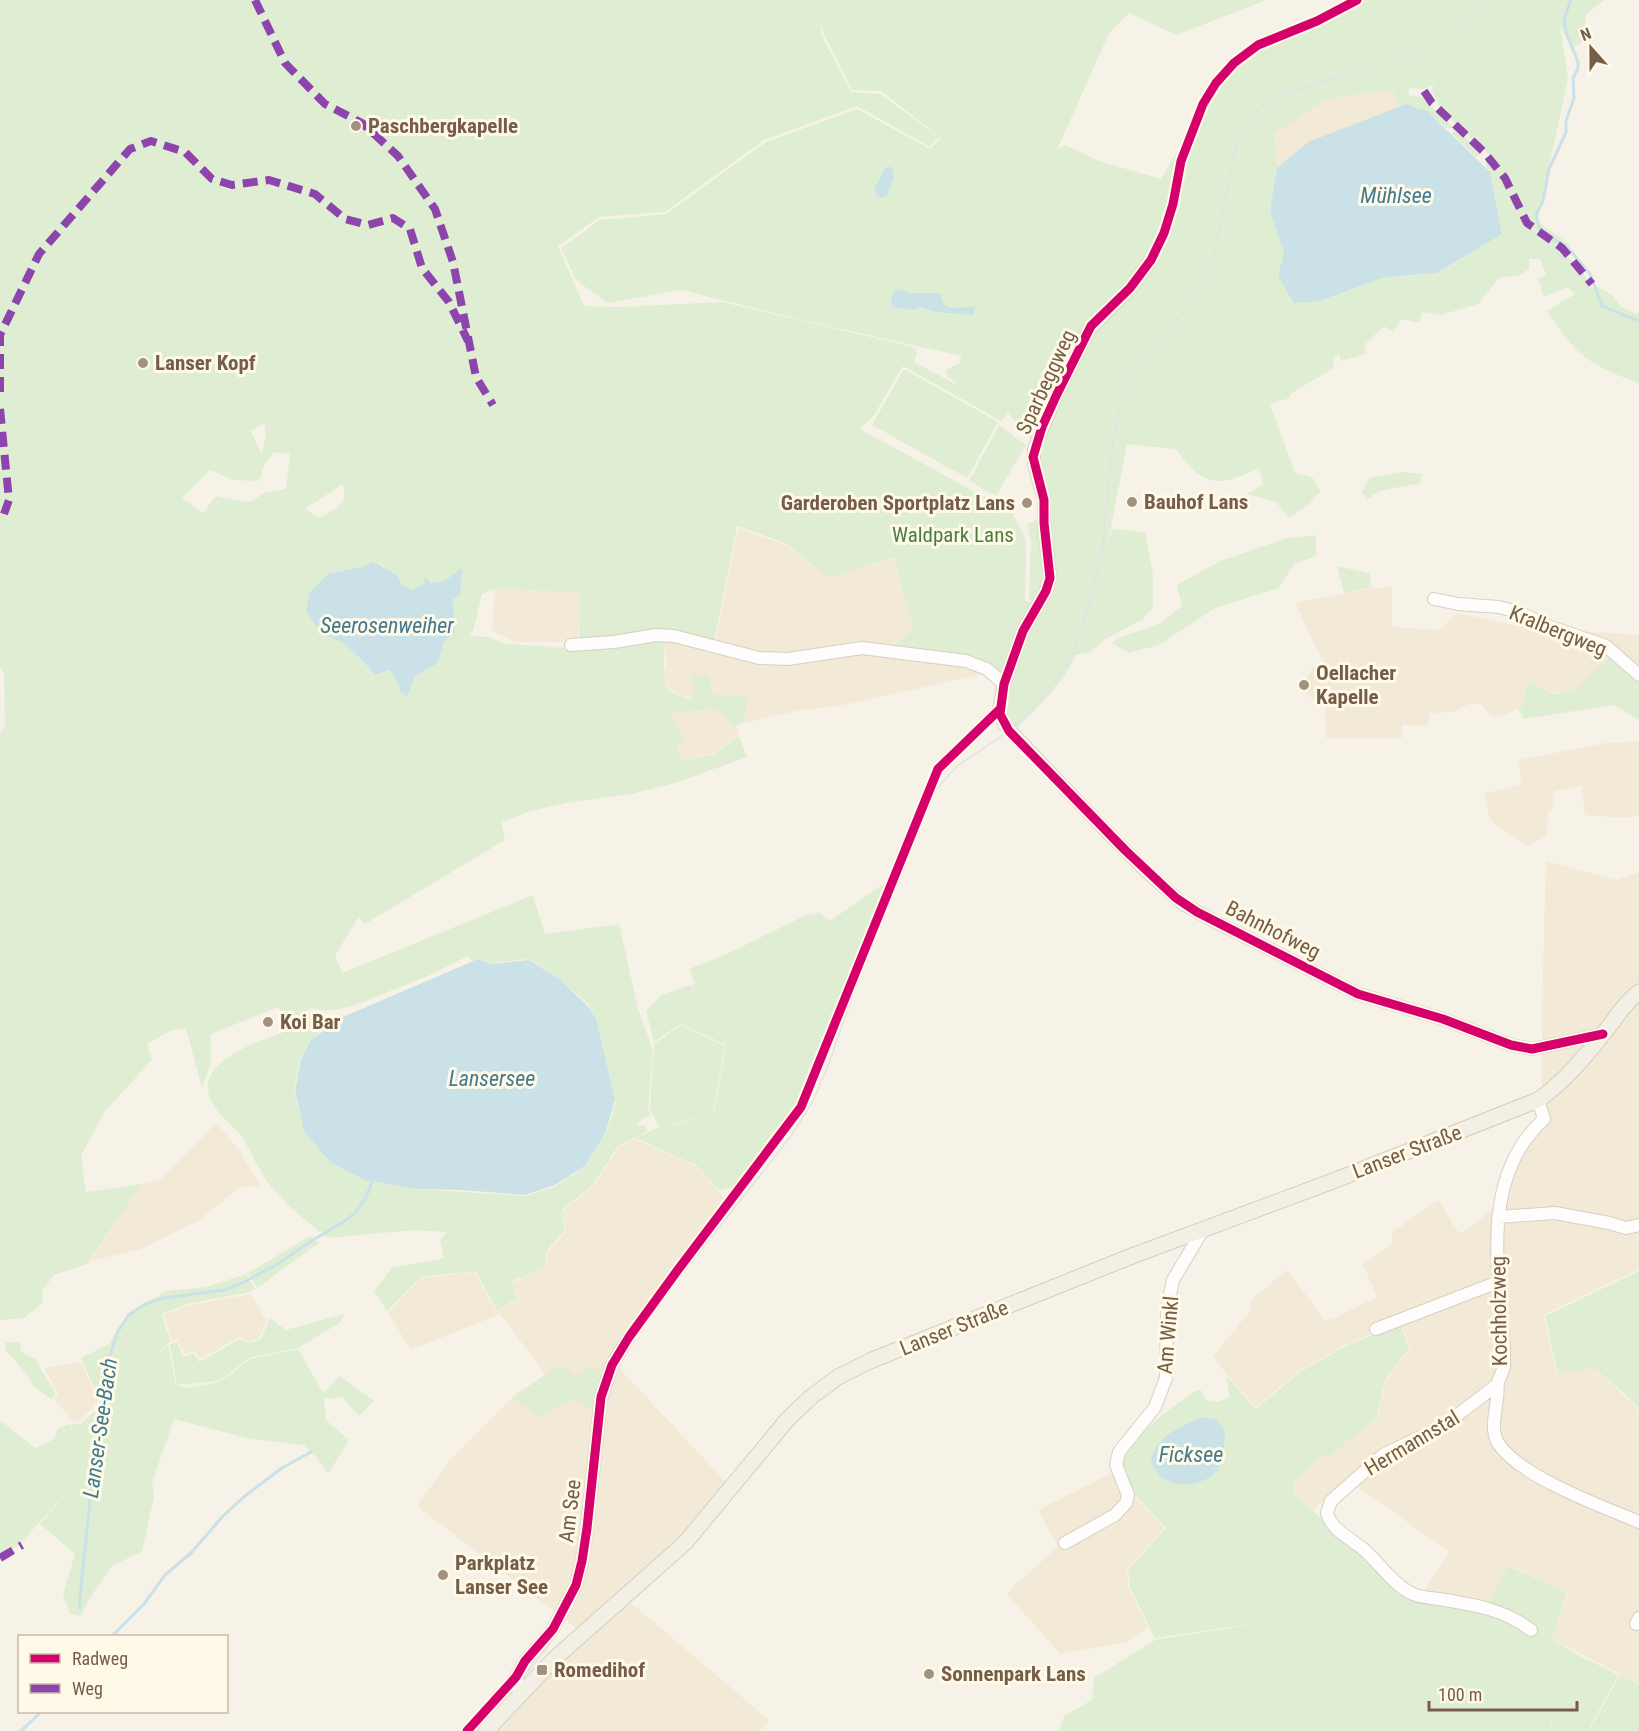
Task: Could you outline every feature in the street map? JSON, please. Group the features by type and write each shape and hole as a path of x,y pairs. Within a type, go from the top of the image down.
{"main road":[{"name":"Lanser Straße","path":"486,1731 553,1660 685,1543 787,1420 825,1386 870,1361 1204,1228 1333,1181 1538,1100 1563,1080 1623,1007 1639,992"}],"street":[{"name":"Sparbeggweg","path":"999,710 1004,684 1023,631 1048,588 1050,578 1044,500 1033,459 1036,444 1053,401 1089,330 1130,288 1151,260"},
{"name":"Kralbergweg","path":"1434,599 1458,604 1499,607 1521,613 1548,626 1606,646 1639,675"},
{"path":"571,645 665,635 759,658 788,659 862,648 966,661 987,669 1004,684"},
{"name":"Bahnhofweg","path":"999,710 1005,727 1111,836 1176,898 1197,912 1358,994 1426,1014 1507,1044 1532,1048 1603,1034"},
{"name":"Kochholzweg","path":"1538,1100 1544,1119 1531,1130 1511,1162 1498,1217 1498,1281 1504,1369 1498,1384 1494,1433 1500,1446 1510,1456 1569,1492 1639,1522"},
{"path":"1498,1217 1555,1213 1626,1228 1639,1225"},
{"name":"Am Winkl","path":"1065,1543 1115,1515 1126,1503 1128,1495 1116,1466 1119,1452 1155,1407 1166,1378 1167,1309 1173,1280 1204,1228"},
{"path":"1376,1329 1498,1281"},
{"name":"Am See","path":"520,1693 516,1677 525,1661 553,1629 576,1585 587,1528 601,1397 612,1365 629,1337"},
{"name":"Hermannstal","path":"1498,1384 1443,1426 1383,1455 1331,1501 1327,1513 1333,1525 1408,1591 1421,1596 1487,1608 1531,1629"}],"shaded area":[{"path":"1392,90 1399,107 1308,142 1277,168 1275,133 1293,120 1326,99"},
{"path":"738,528 786,545 829,578 894,558 913,628 893,646 952,662 984,674 838,706 796,711 744,723 749,695 713,694 709,676 693,676 693,700 667,688 662,676 666,667 665,637 715,645"},
{"path":"1392,587 1392,627 1439,630 1457,613 1527,628 1639,635 1639,676 1613,653 1577,689 1553,693 1528,681 1523,706 1499,717 1490,715 1480,704 1470,703 1454,712 1429,713 1428,726 1402,725 1402,738 1326,738 1325,705 1314,702 1307,692 1303,692 1298,686 1306,679 1313,667 1323,662 1295,603 1371,588"},
{"path":"495,589 579,592 578,642 515,642 492,631"},
{"path":"714,709 736,726 739,735 711,754 681,760 677,746 684,741 671,713"},
{"path":"1639,741 1639,816 1621,818 1585,815 1581,786 1554,791 1552,810 1548,811 1547,836 1526,846 1490,820 1484,794 1521,784 1519,760 1606,743"},
{"path":"1546,861 1616,880 1639,872 1639,1269 1543,1315 1557,1374 1594,1368 1639,1410 1639,1684 1552,1639 1568,1592 1508,1565 1489,1603 1424,1592 1449,1552 1347,1479 1313,1511 1294,1494 1293,1484 1323,1454 1328,1458 1378,1416 1386,1381 1410,1348 1401,1322 1345,1345 1299,1371 1256,1407 1213,1356 1251,1310 1251,1300 1287,1270 1325,1320 1336,1317 1377,1297 1363,1265 1393,1242 1391,1233 1438,1200 1459,1233 1464,1232 1496,1206 1516,1163 1546,1122 1542,1102 1542,1006"},
{"path":"216,1123 240,1151 260,1186 240,1187 198,1221 141,1249 90,1261 142,1184 162,1178"},
{"path":"635,1139 697,1167 727,1201 609,1357 734,1491 628,1600 769,1720 760,1731 493,1731 582,1633 417,1506 446,1465 517,1393 546,1375 500,1314 411,1350 388,1313 421,1278 474,1272 496,1311 518,1300 513,1282 545,1268 549,1251 566,1232 563,1219 567,1213 564,1210 592,1188 619,1147"},
{"path":"251,1294 267,1322 259,1338 248,1342 240,1337 200,1359 195,1351 184,1354 178,1339 172,1341 164,1315 187,1306"},
{"path":"81,1362 98,1401 79,1422 72,1420 54,1399 58,1394 44,1368"},
{"path":"1120,1469 1135,1497 1164,1528 1127,1570 1128,1588 1148,1627 1127,1642 1060,1654 1007,1594 1058,1547 1038,1510"}],"green space":[{"name":"Waldpark Lans","path":"0,0 1267,0 1176,35 1129,13 1109,33 1057,150 1065,145 1099,161 1161,179 1207,101 1236,63 1265,46 1361,0 1604,0 1586,15 1584,31 1586,40 1571,49 1560,24 1568,79 1537,221 1570,245 1568,258 1579,265 1592,289 1598,287 1612,295 1620,306 1636,314 1639,312 1639,383 1608,371 1575,349 1547,311 1575,294 1567,287 1544,297 1538,279 1546,275 1540,259 1529,259 1529,269 1520,275 1499,278 1478,304 1441,315 1422,312 1419,323 1402,319 1393,332 1384,326 1365,344 1365,354 1341,361 1339,355 1333,358 1334,368 1290,394 1290,398 1270,404 1295,473 1312,477 1321,491 1308,505 1289,518 1276,502 1248,494 1263,484 1259,468 1233,479 1212,480 1195,471 1176,449 1125,444 1127,445 1107,548 1112,529 1145,532 1153,574 1153,607 1142,620 1105,639 1091,652 1076,655 1057,686 1014,730 1006,720 1001,676 893,647 913,628 894,557 829,578 785,543 737,526 714,643 667,631 579,642 579,592 495,589 482,594 473,631 469,636 488,637 507,644 566,648 665,637 664,671 667,690 693,701 693,675 709,676 713,694 749,696 743,723 736,726 714,709 671,713 684,741 677,746 681,760 712,755 739,736 747,757 675,783 631,794 566,803 531,811 501,822 505,840 365,924 359,917 335,955 342,973 533,895 545,934 619,924 638,1008 653,1051 648,1109 651,1115 638,1122 639,1126 644,1125 648,1131 618,1146 592,1186 562,1210 566,1213 562,1218 565,1231 548,1249 544,1268 512,1281 517,1299 497,1310 475,1271 421,1277 387,1311 374,1291 392,1268 444,1258 440,1240 447,1232 414,1230 328,1238 292,1209 277,1193 263,1175 243,1139 214,1106 208,1086 212,1074 220,1063 248,1046 289,1030 306,1016 347,1014 335,1019 311,1040 300,1059 294,1091 304,1131 330,1162 364,1180 416,1189 526,1196 556,1186 585,1167 606,1133 616,1103 596,1018 588,1004 559,979 529,959 492,963 478,959 472,961 468,956 428,976 350,1007 326,1011 311,1008 287,1024 278,1007 211,1034 211,1063 202,1088 186,1028 170,1031 147,1044 152,1060 105,1111 81,1156 86,1192 142,1184 87,1264 54,1275 42,1291 43,1303 24,1318 0,1320 0,733 5,726 4,674 0,667","holes":["820,22 852,90 881,91 941,138 930,149 857,109 766,142 666,214 600,220 561,248 576,280 607,303 682,290 961,356 960,363 945,370 947,376 961,387 914,362 917,353 915,347 909,355 914,347 722,302 620,307 584,306 558,246 599,217 665,212 764,140 857,106 930,147 939,137 880,94 851,92 822,36","1435,84 1431,89 1442,109 1493,160 1485,157 1502,233 1509,229 1438,273 1412,276 1412,281 1411,276 1382,278 1320,301 1278,276 1284,253 1270,211 1277,168 1275,133 1326,99 1392,90 1399,107 1406,105 1418,108 1446,128 1454,128 1422,97 1409,95 1409,88 1423,89","903,366 1001,421 1008,413 1032,443 1049,521 1038,519 1027,524 1031,542 1029,598 1032,602 1025,601 1026,540 1012,512 860,429 874,415","264,423 266,435 262,455 251,431","274,452 290,454 286,489 265,493 250,502 216,496 203,513 182,498 210,470 233,480 259,481 265,463","343,484 345,498 335,509 319,518 305,509","383,565 388,572 398,576 401,584 412,590 424,583 444,581 462,568 453,599 455,631 444,642 438,663 414,677 400,691 398,683 389,670 375,675 342,642 328,574 365,566"]},
{"path":"1454,131 1460,132 1482,153 1476,157 1452,134"},
{"path":"904,369 998,422 967,478 872,425"},
{"path":"999,425 1026,445 996,496 969,481"},
{"path":"1402,472 1422,474 1420,483 1379,491 1368,499 1362,493 1369,478"},
{"path":"1316,535 1316,556 1294,564 1279,588 1215,608 1159,645 1128,653 1112,643 1121,637 1161,623 1182,606 1177,585 1220,561 1284,539"},
{"path":"1337,566 1369,573 1372,587 1344,593"},
{"path":"1613,653 1639,676 1639,720 1614,705 1524,719 1518,709 1523,706 1528,681 1553,694 1577,689"},
{"path":"889,880 808,1089 798,1108 746,1176 736,1186 719,1190 697,1166 636,1138 659,1127 650,1109 654,1044 681,1025 725,1046 713,1113 674,1124 670,1119 674,1125 714,1113 726,1045 681,1024 654,1042 646,1011 661,995 691,985 696,999 692,985 695,983 689,969 725,955 806,915 820,913 830,921"},
{"path":"310,1236 319,1243 257,1288 248,1273"},
{"path":"1639,1271 1639,1409 1594,1368 1558,1374 1545,1316"},
{"path":"246,1274 255,1289 246,1293 186,1304 162,1314 170,1341 157,1356 168,1345 176,1385 185,1388 220,1382 250,1359 298,1349 323,1393 340,1376 374,1401 359,1416 342,1397 324,1399 326,1420 349,1440 328,1474 318,1459 304,1445 250,1439 174,1419 152,1483 154,1497 142,1552 113,1565 89,1599 81,1616 70,1614 63,1595 75,1554 40,1524 69,1490 17,1547 0,1554 0,1420 35,1448 54,1439 58,1428 71,1424 69,1433 73,1423 79,1425 94,1412 99,1416 100,1401 81,1358 109,1344 130,1311 167,1291 206,1287"},
{"path":"344,1314 341,1322 298,1348 249,1358 220,1381 177,1385 170,1345 177,1341 183,1357 194,1353 199,1362 240,1339 249,1343 261,1339 270,1318 286,1330"},
{"path":"1400,1323 1409,1348 1385,1380 1377,1417 1328,1458 1323,1454 1293,1483 1294,1494 1401,1589 1485,1610 1508,1566 1567,1592 1552,1639 1588,1661 1618,1675 1588,1731 1553,1731 1551,1717 1552,1731 1059,1731 1064,1716 1092,1700 1094,1678 1155,1640 1273,1621 1155,1638 1130,1588 1128,1570 1166,1528 1135,1495 1121,1467 1133,1444 1152,1424 1197,1390 1202,1391 1206,1400 1217,1402 1230,1397 1226,1376 1256,1409 1300,1372 1346,1346"},
{"path":"6,1342 20,1342 21,1352 35,1359 56,1394 51,1399 33,1386 27,1375 5,1349"},
{"path":"559,1365 575,1376 592,1366 605,1376 596,1412 574,1400 538,1416 512,1398"},
{"path":"1620,1675 1639,1685 1639,1731 1589,1731"}],"water":[{"name":"Mühlsee","path":"1406,104 1427,111 1490,172 1502,234 1437,273 1382,278 1320,301 1294,303 1278,276 1284,253 1270,211 1277,168 1308,142"},
{"path":"887,167 892,167 894,176 887,196 881,198 876,194 874,187"},
{"path":"903,290 909,293 940,293 943,304 950,308 973,307 975,308 973,315 936,312 921,307 913,310 893,307 891,303 893,291"},
{"name":"Seerosenweiher","path":"372,562 398,576 401,584 412,590 424,583 425,577 431,583 444,581 462,568 460,595 453,599 455,631 444,642 438,663 414,677 407,697 400,691 398,683 389,670 375,675 342,642 322,634 306,611 310,592 328,574 365,566"},
{"name":"Lansersee","path":"478,959 492,964 529,960 559,979 587,1005 596,1018 615,1100 605,1134 585,1166 555,1185 525,1195 416,1189 364,1180 330,1162 304,1131 295,1091 301,1059 311,1040 343,1017"},
{"name":"Ficksee","path":"1201,1417 1217,1420 1225,1430 1224,1452 1219,1468 1211,1476 1198,1483 1176,1484 1163,1478 1151,1463 1157,1446 1169,1434"}],"waterway":[{"path":"1571,0 1564,19 1566,32 1578,62 1573,78 1574,98 1566,121 1566,132 1549,169 1543,201 1536,215 1540,230 1569,249 1590,274 1602,306 1639,321"},
{"name":"Lanser-See-Bach","path":"318,1237 345,1221 358,1209 372,1181"},
{"name":"Lanser-See-Bach","path":"80,1608 93,1459 105,1423 107,1365 117,1333 128,1316 145,1304 164,1298 225,1290 276,1265 316,1238"},
{"path":"113,1635 144,1604 165,1575 191,1553 223,1516 282,1468 311,1452"},
{"name":"Lanser-See-Bach","path":"21,1731 40,1713"}],"tram line":[{"path":"475,1731 534,1664 560,1628 571,1608 580,1588 589,1554 604,1421 611,1389 624,1356 643,1324 791,1136 813,1101 828,1066 871,943 934,792 956,767 1009,731 1028,714 1057,679 1071,657 1083,626 1102,553 1113,441 1121,401 1132,377 1143,361 1196,296 1206,280 1213,260 1237,140 1252,116 1262,106 1278,96 1426,49 1445,36 1481,0"}],"marked path":[{"path":"255,0 285,63 325,104 362,123 398,156 435,209 453,262 476,377 493,405"},
{"path":"1424,91 1432,103 1484,152 1505,178 1527,223 1562,248 1592,284"},
{"path":"0,392 0,335 39,254 130,149 151,141 185,152 212,179 232,185 269,180 315,194 345,219 368,225 393,218 410,229 422,268 449,302 468,341"},
{"path":"0,409 9,500 4,514"},
{"path":"0,1558 22,1545"}],"cycle path":[{"path":"1357,0 1317,21 1258,45 1234,63 1216,83 1203,104 1181,161 1173,204 1164,233 1151,260 1130,288 1091,326 1042,427 1033,457 1044,500 1050,578 1046,591 1023,631 1004,684 1000,714 1009,731 1126,851 1176,898 1197,912 1358,994 1443,1019 1511,1045 1532,1049 1603,1034"},
{"path":"467,1731 516,1677 525,1661 553,1629 576,1585 587,1528 601,1397 612,1365 629,1337 677,1271 801,1107 938,769 999,710"}],"place":[{"name":"Paschbergkapelle","path":"356,126"},
{"name":"Lanser Kopf","path":"143,363"},
{"name":"Bauhof Lans","path":"1132,502"},
{"name":"Garderoben Sportplatz Lans","path":"1027,503"},
{"name":"Oellacher Kapelle","path":"1304,685"},
{"name":"Koi Bar","path":"268,1022"},
{"name":"Parkplatz Lanser See","path":"443,1575"},
{"name":"Romedihof","path":"542,1670"},
{"name":"Sonnenpark Lans","path":"929,1674"}]}
